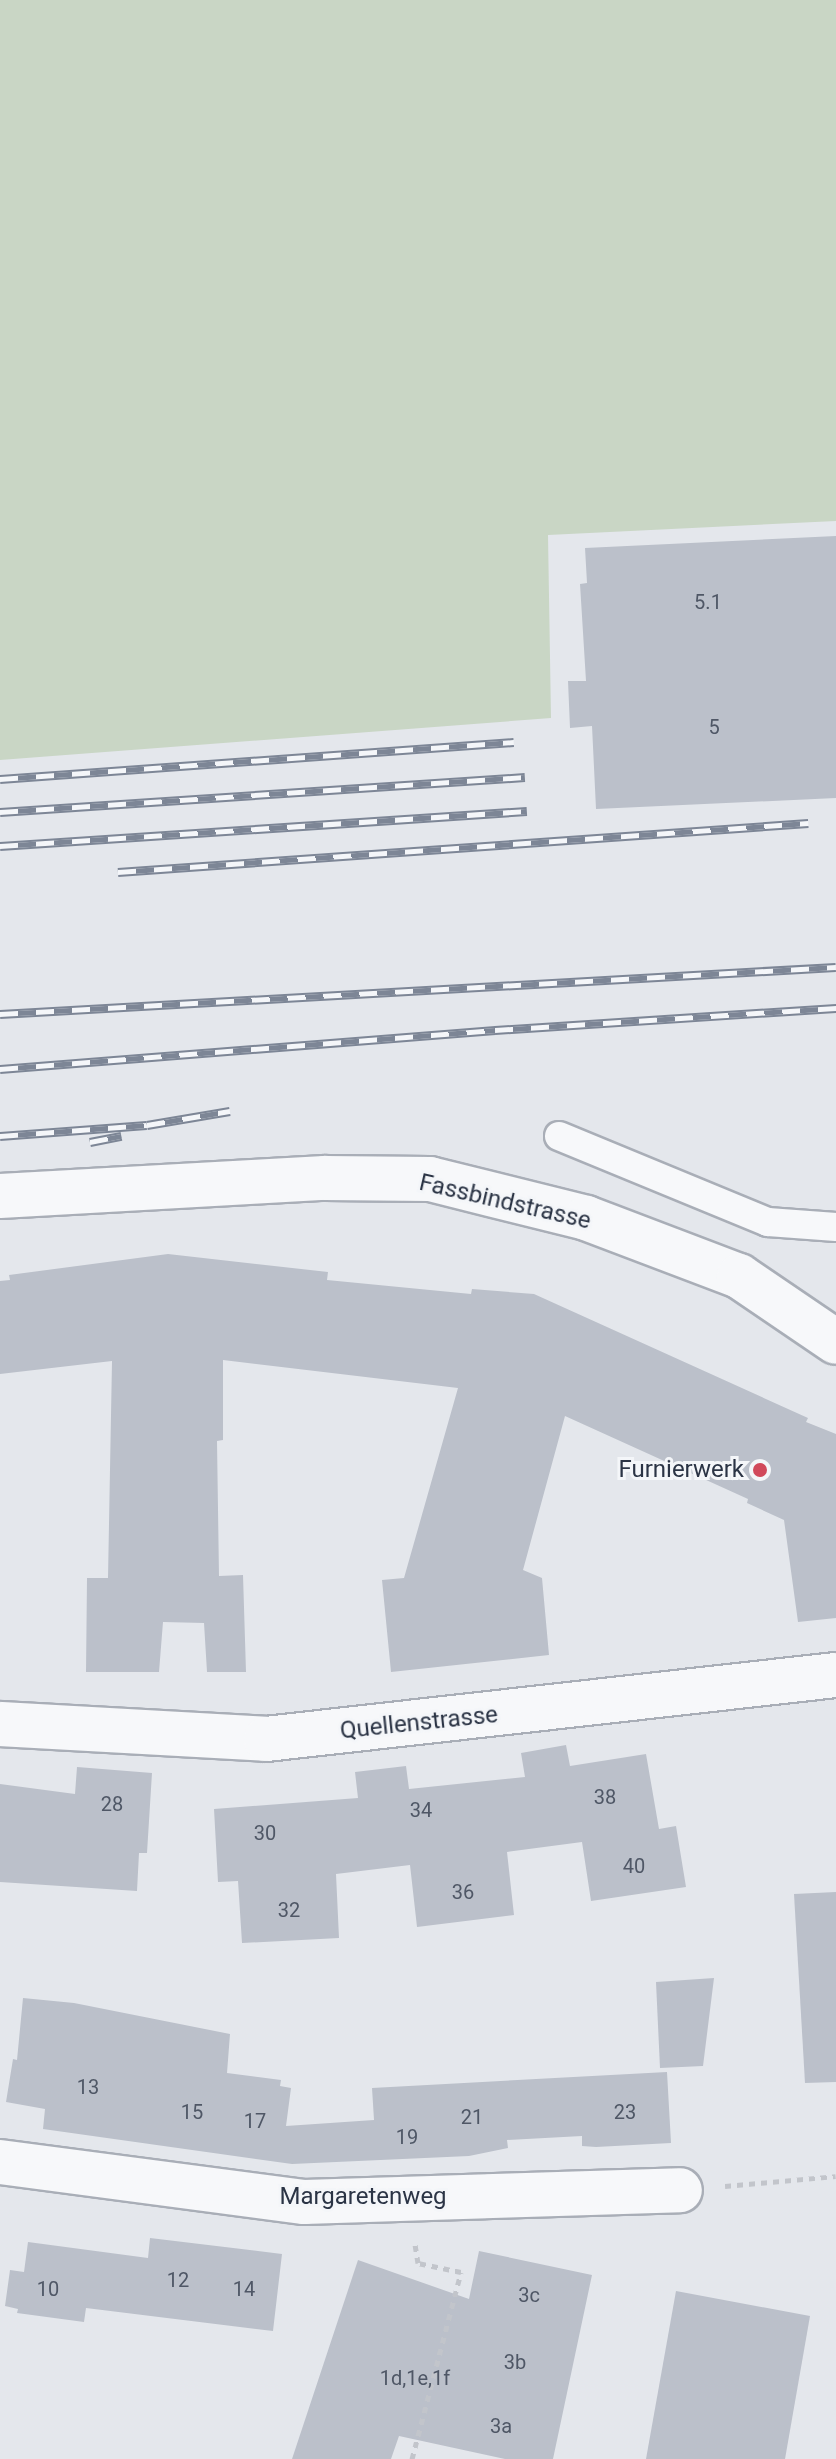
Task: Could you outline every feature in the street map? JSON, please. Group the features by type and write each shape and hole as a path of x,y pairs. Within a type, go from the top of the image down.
{"street":[{"name":"Fassbindstrasse","path":"0,1196 325,1178 430,1179 586,1218 739,1276 836,1342"},
{"name":"Quellenstrasse","path":"0,1724 266,1739 836,1675"},
{"name":"Margaretenweg","path":"0,2162 304,2202 680,2190"}],"lane":[{"path":"559,1136 768,1222 836,1227"}],"path":[{"path":"680,2190 836,2176"},
{"path":"409,2199 418,2263 461,2272 412,2459"}],"green space":[{"path":"0,0 836,0 836,521 548,535 551,718 0,760"}],"building":[{"path":"836,536 836,798 596,809 592,726 570,728 568,681 586,681 580,584 587,583 585,548"},
{"name":"Furnierwerk","path":"168,1254 328,1272 327,1280 471,1294 472,1289 534,1294 808,1418 806,1422 836,1434 836,1618 798,1622 784,1520 747,1503 748,1499 565,1416 523,1570 542,1578 549,1655 391,1672 382,1580 404,1578 458,1388 223,1360 223,1440 217,1441 219,1576 243,1575 246,1672 207,1672 204,1623 163,1622 159,1672 86,1672 87,1578 108,1578 112,1361 0,1374 0,1281 10,1280 9,1275"},
{"path":"566,1745 570,1766 646,1754 659,1829 676,1826 686,1887 591,1901 582,1842 507,1852 514,1915 417,1927 410,1865 336,1874 339,1938 242,1943 238,1881 218,1882 214,1809 358,1798 355,1772 406,1766 409,1789 525,1777 521,1753"},
{"path":"77,1767 152,1773 147,1853 139,1853 137,1891 0,1882 0,1784 75,1794"},
{"path":"836,1892 836,2082 805,2083 794,1894"},
{"path":"714,1978 703,2066 660,2068 656,1982"},
{"path":"23,1998 74,2003 230,2034 227,2073 281,2080 280,2086 291,2088 286,2126 374,2120 372,2088 667,2072 671,2143 582,2146 582,2136 507,2140 508,2148 469,2156 292,2164 43,2129 45,2109 6,2102 13,2059 17,2060"},
{"path":"150,2238 282,2254 273,2331 86,2308 84,2322 17,2313 18,2309 5,2306 10,2270 24,2272 28,2242 148,2258"},
{"path":"479,2251 592,2275 553,2459 505,2459 399,2436 391,2459 292,2459 358,2260 469,2299"},
{"path":"676,2291 810,2316 785,2459 646,2459"}],"railway":[{"path":"0,779 514,742"},
{"path":"0,812 525,777"},
{"path":"0,846 527,811"},
{"path":"118,872 808,823"},
{"path":"0,1014 836,967"},
{"path":"0,1069 495,1030 836,1008"},
{"path":"0,1136 147,1125 230,1111"},
{"path":"90,1142 121,1136"}],"place":[{"name":"Furnierwerk","path":"760,1470"}]}
